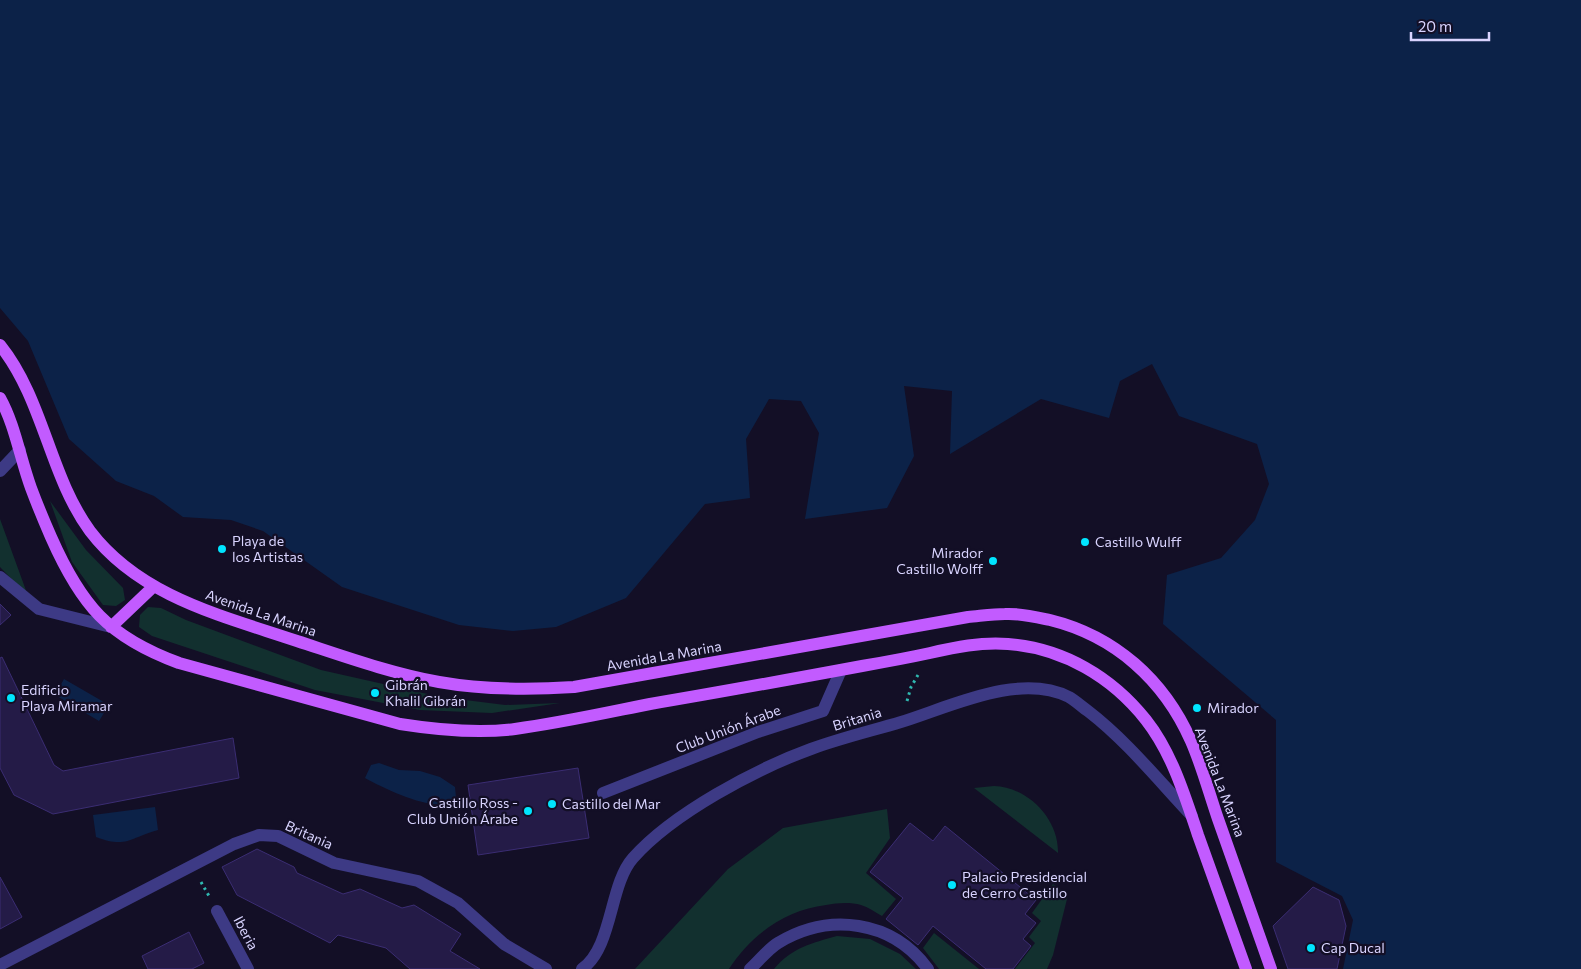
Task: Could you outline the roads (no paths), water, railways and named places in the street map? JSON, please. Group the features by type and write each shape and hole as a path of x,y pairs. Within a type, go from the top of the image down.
{"main road":[{"name":"Avenida La Marina","path":"0,345 18,374 37,412 70,501 92,533 117,560 153,587 186,604 362,662 438,682 506,689 574,687 968,617 1006,614 1036,617 1078,628 1120,650 1144,671 1170,704 1191,740 1271,969"},
{"path":"0,398 20,450 31,487 66,569 78,590 94,610 112,627 132,642 154,654 179,663 400,724 456,731 515,729 932,653 957,646 983,643 1010,644 1062,656 1087,668 1110,683 1131,702 1163,746 1192,816 1246,969"},
{"path":"112,627 153,587"}],"street":[{"path":"0,471 20,450"},
{"path":"0,577 39,609 112,627"},
{"name":"Club Unión Árabe","path":"603,793 758,732 823,711 841,670"},
{"name":"Britania","path":"582,969 588,964 599,946 612,912 621,879 632,858 652,840 704,802 741,780 811,749 999,690 1038,688 1069,697 1100,721 1192,816"},
{"name":"Britania","path":"0,965 234,844 259,835 278,836 334,863 418,881 458,903 504,944 546,969"},
{"name":"Iberia","path":"217,911 248,969"},
{"path":"750,969 776,943 802,931 811,927 849,924 886,934 918,955 928,969"}],"water":[{"path":"0,0 1581,0 1581,969 1343,969 1353,920 1342,896 1276,862 1276,720 1163,624 1167,575 1221,558 1255,520 1269,484 1257,444 1179,416 1152,364 1120,381 1109,418 1041,399 950,454 952,391 904,386 914,456 887,508 805,519 819,433 801,401 769,399 746,439 750,498 705,504 626,598 556,627 513,631 459,625 342,587 263,531 231,520 183,517 154,496 116,481 69,439 28,341 0,308"},
{"path":"64,679 109,705 99,721 55,695"},
{"path":"379,763 399,770 420,771 440,777 455,787 456,798 447,804 428,803 394,792 365,778 371,765"},
{"path":"155,807 158,830 122,842 96,837 93,815"}],"place":[{"name":"Castillo Wulff","path":"1085,542"},
{"name":"Playa de los Artistas","path":"222,549"},
{"name":"Mirador Castillo Wolff","path":"993,561"},
{"name":"Gibrán Khalil Gibrán","path":"375,693"},
{"name":"Edificio Playa Miramar","path":"11,698"},
{"name":"Mirador","path":"1197,708"},
{"name":"Castillo del Mar","path":"552,804"},
{"name":"Castillo Ross - Club Unión Árabe","path":"528,811"},
{"name":"Palacio Presidencial de Cerro Castillo","path":"952,885"},
{"name":"Cap Ducal","path":"1311,948"}]}
